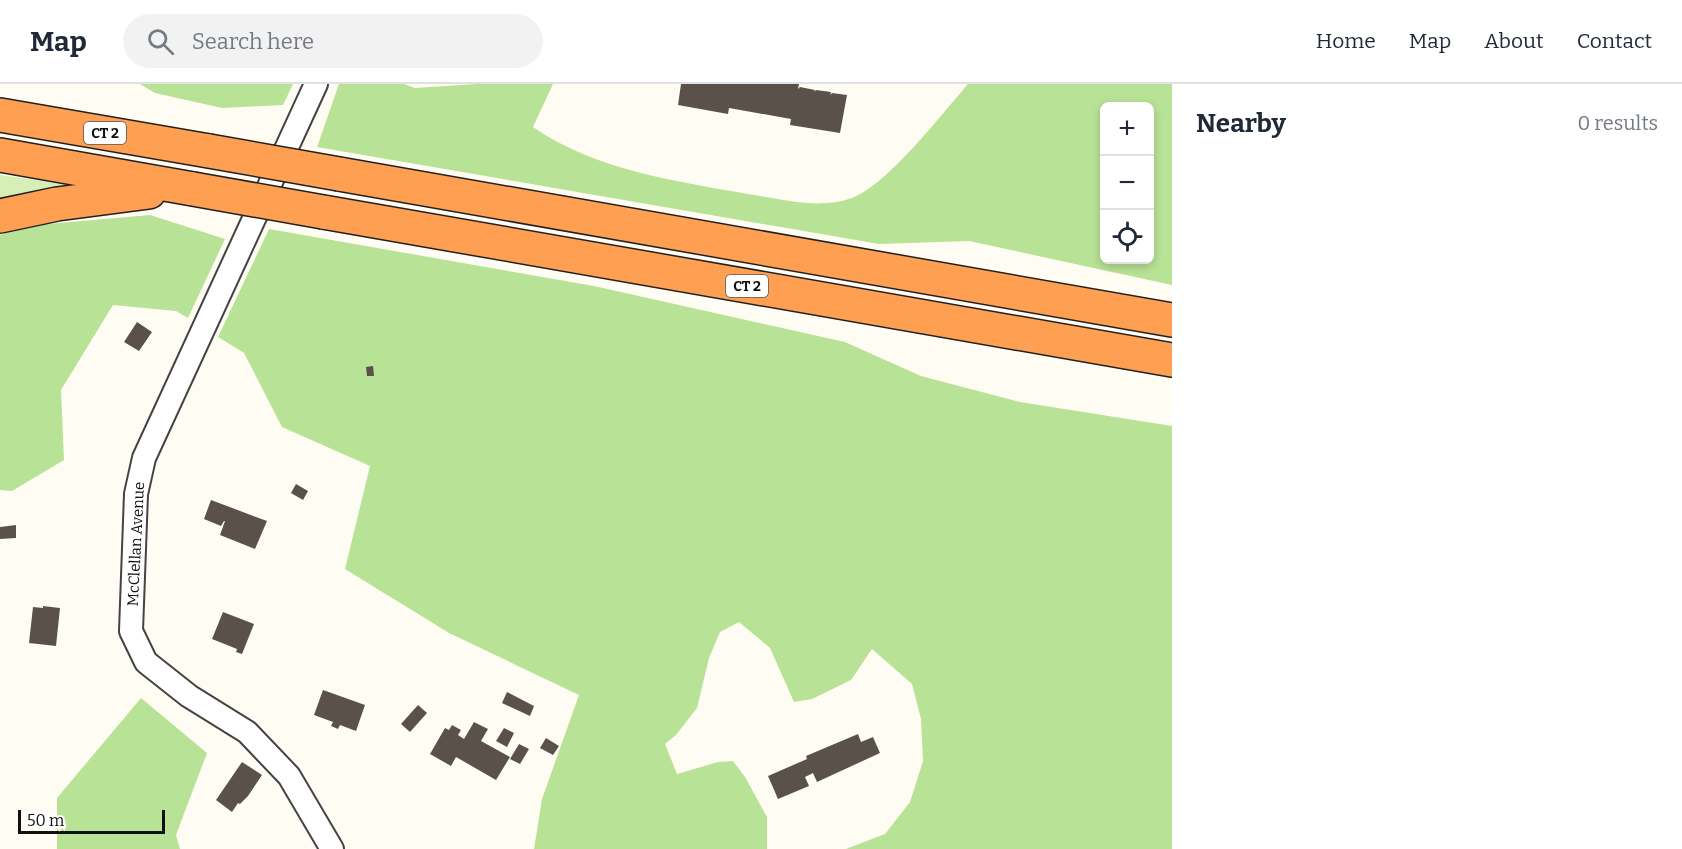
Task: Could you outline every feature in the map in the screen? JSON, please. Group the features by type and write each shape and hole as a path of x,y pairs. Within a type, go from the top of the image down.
{"highway":[{"name":"CT 2","path":"0,115 1172,320"},
{"name":"CT 2","path":"0,155 1172,360"},
{"path":"0,216 85,200 190,188"}],"street":[{"name":"McClellan Avenue","path":"316,84 144,458 136,494 131,631 146,662 189,696 247,732 289,776 332,849"}],"green space":[{"path":"140,84 293,84 283,105 222,108 155,93"},
{"path":"339,84 404,84 415,88 477,84 553,84 533,127 582,154 636,172 692,184 787,201 826,203 852,198 882,179 968,84 1172,84 1172,285 969,241 879,244 317,147"},
{"path":"0,175 67,184 72,195 0,206"},
{"path":"150,215 225,239 188,318 176,311 113,305 61,390 64,460 12,491 0,490 0,235 25,226"},
{"path":"269,229 594,286 845,342 921,376 1020,402 1172,426 1172,849 846,849 885,834 910,802 923,761 921,719 912,684 872,649 851,680 812,699 794,702 770,648 739,622 720,632 709,658 697,708 676,735 665,744 677,774 718,762 733,761 745,777 767,817 767,849 534,849 542,799 579,695 449,633 345,569 370,466 282,427 244,353 218,337"},
{"path":"141,698 207,753 176,835 180,849 57,849 57,798"}],"building":[{"path":"681,84 799,84 798,89 800,87 815,90 814,92 816,90 831,92 830,95 832,93 847,95 840,133 790,125 791,119 729,108 728,114 678,105"},
{"path":"137,322 152,332 139,351 124,342"},
{"path":"373,366 374,376 367,376 366,367"},
{"path":"296,484 308,491 303,500 291,493"},
{"path":"211,500 267,521 255,549 220,535 225,521 221,526 204,519"},
{"path":"16,525 16,538 0,539 0,527"},
{"path":"43,606 60,608 56,646 29,643 33,607 43,608"},
{"path":"223,612 254,624 242,654 236,652 237,649 212,639"},
{"path":"323,690 365,705 356,731 340,725 338,729 331,726 333,722 314,715"},
{"path":"507,692 534,706 530,716 502,703"},
{"path":"418,705 427,713 410,732 401,724"},
{"path":"474,722 488,729 481,741 510,757 496,780 456,757 451,766 430,754 445,728 449,730 452,725 461,730 458,735 464,739"},
{"path":"504,728 514,733 507,747 496,741"},
{"path":"858,734 861,742 873,737 880,753 817,782 813,773 805,777 809,786 778,799 768,776 807,759 806,756"},
{"path":"546,738 559,746 553,755 540,748"},
{"path":"519,744 529,749 520,764 510,759"},
{"path":"242,762 262,775 248,796 240,804 238,803 232,812 216,800"}]}
